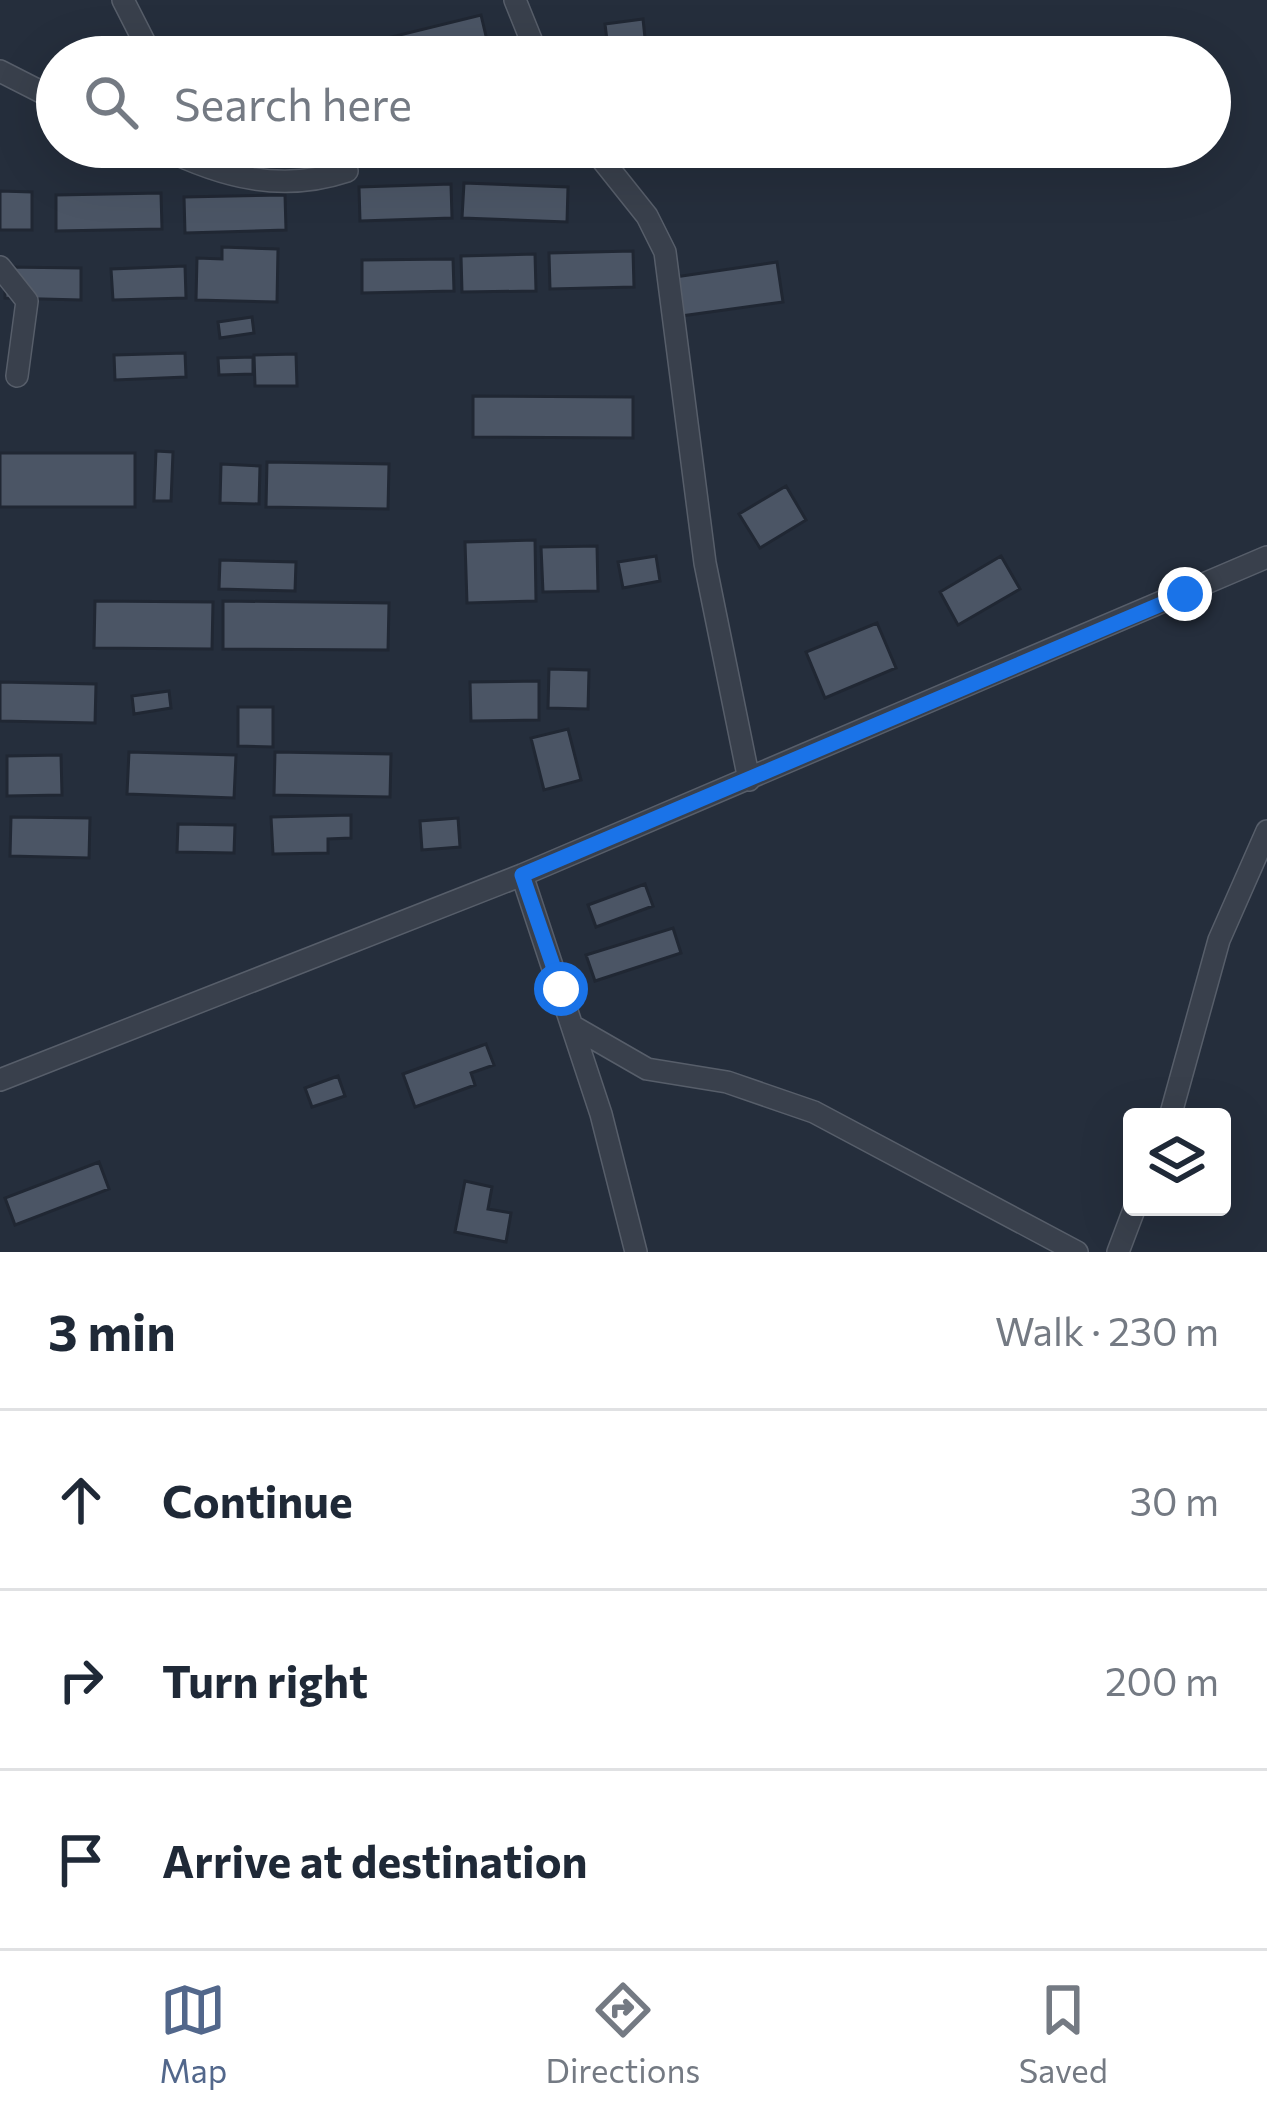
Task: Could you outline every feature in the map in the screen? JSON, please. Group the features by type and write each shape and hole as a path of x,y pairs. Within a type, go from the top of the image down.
{"street":[{"path":"123,0 141,36"},
{"path":"515,0 530,36"},
{"path":"0,71 36,89"},
{"path":"235,168 284,184 308,184 347,171"},
{"path":"608,168 646,216 665,253 706,563 749,780"},
{"path":"0,267 27,301 17,376"},
{"path":"0,1080 522,875 1267,557"},
{"path":"1172,1108 1219,940 1267,831"},
{"path":"522,875 574,1027 636,1252"},
{"path":"574,1027 647,1069 728,1082 814,1112 1077,1252"},
{"path":"1118,1252 1132,1216"}],"building":[{"path":"481,15 486,36 395,36"},
{"path":"643,19 645,36 606,36 605,24"},
{"path":"464,183 568,187 567,222 462,218"},
{"path":"451,184 452,218 360,221 359,187"},
{"path":"0,191 32,192 32,230 0,230"},
{"path":"161,193 162,229 56,231 56,195"},
{"path":"285,195 286,230 185,233 184,197"},
{"path":"222,247 278,249 277,302 196,300 197,258 222,259"},
{"path":"633,251 634,287 550,289 549,253"},
{"path":"535,254 536,291 462,292 461,256"},
{"path":"453,259 454,291 362,293 362,260"},
{"path":"777,262 783,302 681,316 675,277"},
{"path":"185,266 186,298 113,300 111,269"},
{"path":"5,267 81,268 81,300 5,298"},
{"path":"252,317 254,333 220,338 218,322"},
{"path":"185,353 186,377 115,380 114,355"},
{"path":"296,354 297,386 255,386 254,355"},
{"path":"253,357 253,374 219,375 218,358"},
{"path":"473,396 633,397 633,438 473,437"},
{"path":"156,451 173,452 171,501 154,501"},
{"path":"0,453 135,453 135,507 0,507"},
{"path":"267,462 389,464 388,509 266,507"},
{"path":"221,464 260,466 259,504 220,503"},
{"path":"786,486 806,520 760,548 739,514"},
{"path":"535,540 536,601 467,603 465,542"},
{"path":"597,546 598,591 543,592 541,547"},
{"path":"656,556 660,581 623,588 618,562"},
{"path":"1001,556 1020,589 958,625 940,592"},
{"path":"220,560 296,562 295,591 219,589"},
{"path":"95,601 213,602 212,649 94,648"},
{"path":"223,601 389,603 388,650 223,649"},
{"path":"877,623 896,668 825,698 806,652"},
{"path":"549,669 589,670 588,709 548,708"},
{"path":"539,681 539,720 471,721 470,682"},
{"path":"0,682 96,684 95,723 0,721"},
{"path":"169,691 171,708 134,714 132,696"},
{"path":"238,707 273,707 273,747 238,746"},
{"path":"568,729 581,780 544,790 531,738"},
{"path":"129,752 236,755 234,798 127,794"},
{"path":"275,752 391,754 390,797 274,795"},
{"path":"61,755 62,795 7,796 7,756"},
{"path":"351,815 351,838 328,839 328,853 273,854 271,817"},
{"path":"11,817 90,818 89,858 10,856"},
{"path":"458,818 460,847 422,850 420,821"},
{"path":"178,824 235,825 234,853 177,852"},
{"path":"645,884 653,906 596,927 588,905"},
{"path":"673,928 681,953 595,981 586,955"},
{"path":"486,1044 494,1065 471,1073 475,1085 415,1107 403,1074"},
{"path":"338,1076 345,1096 312,1107 305,1088"},
{"path":"99,1162 109,1189 15,1225 5,1198"},
{"path":"465,1181 492,1187 488,1209 511,1213 506,1242 455,1232"}],"route":[{"path":"561,989 522,875 1185,594"}]}
